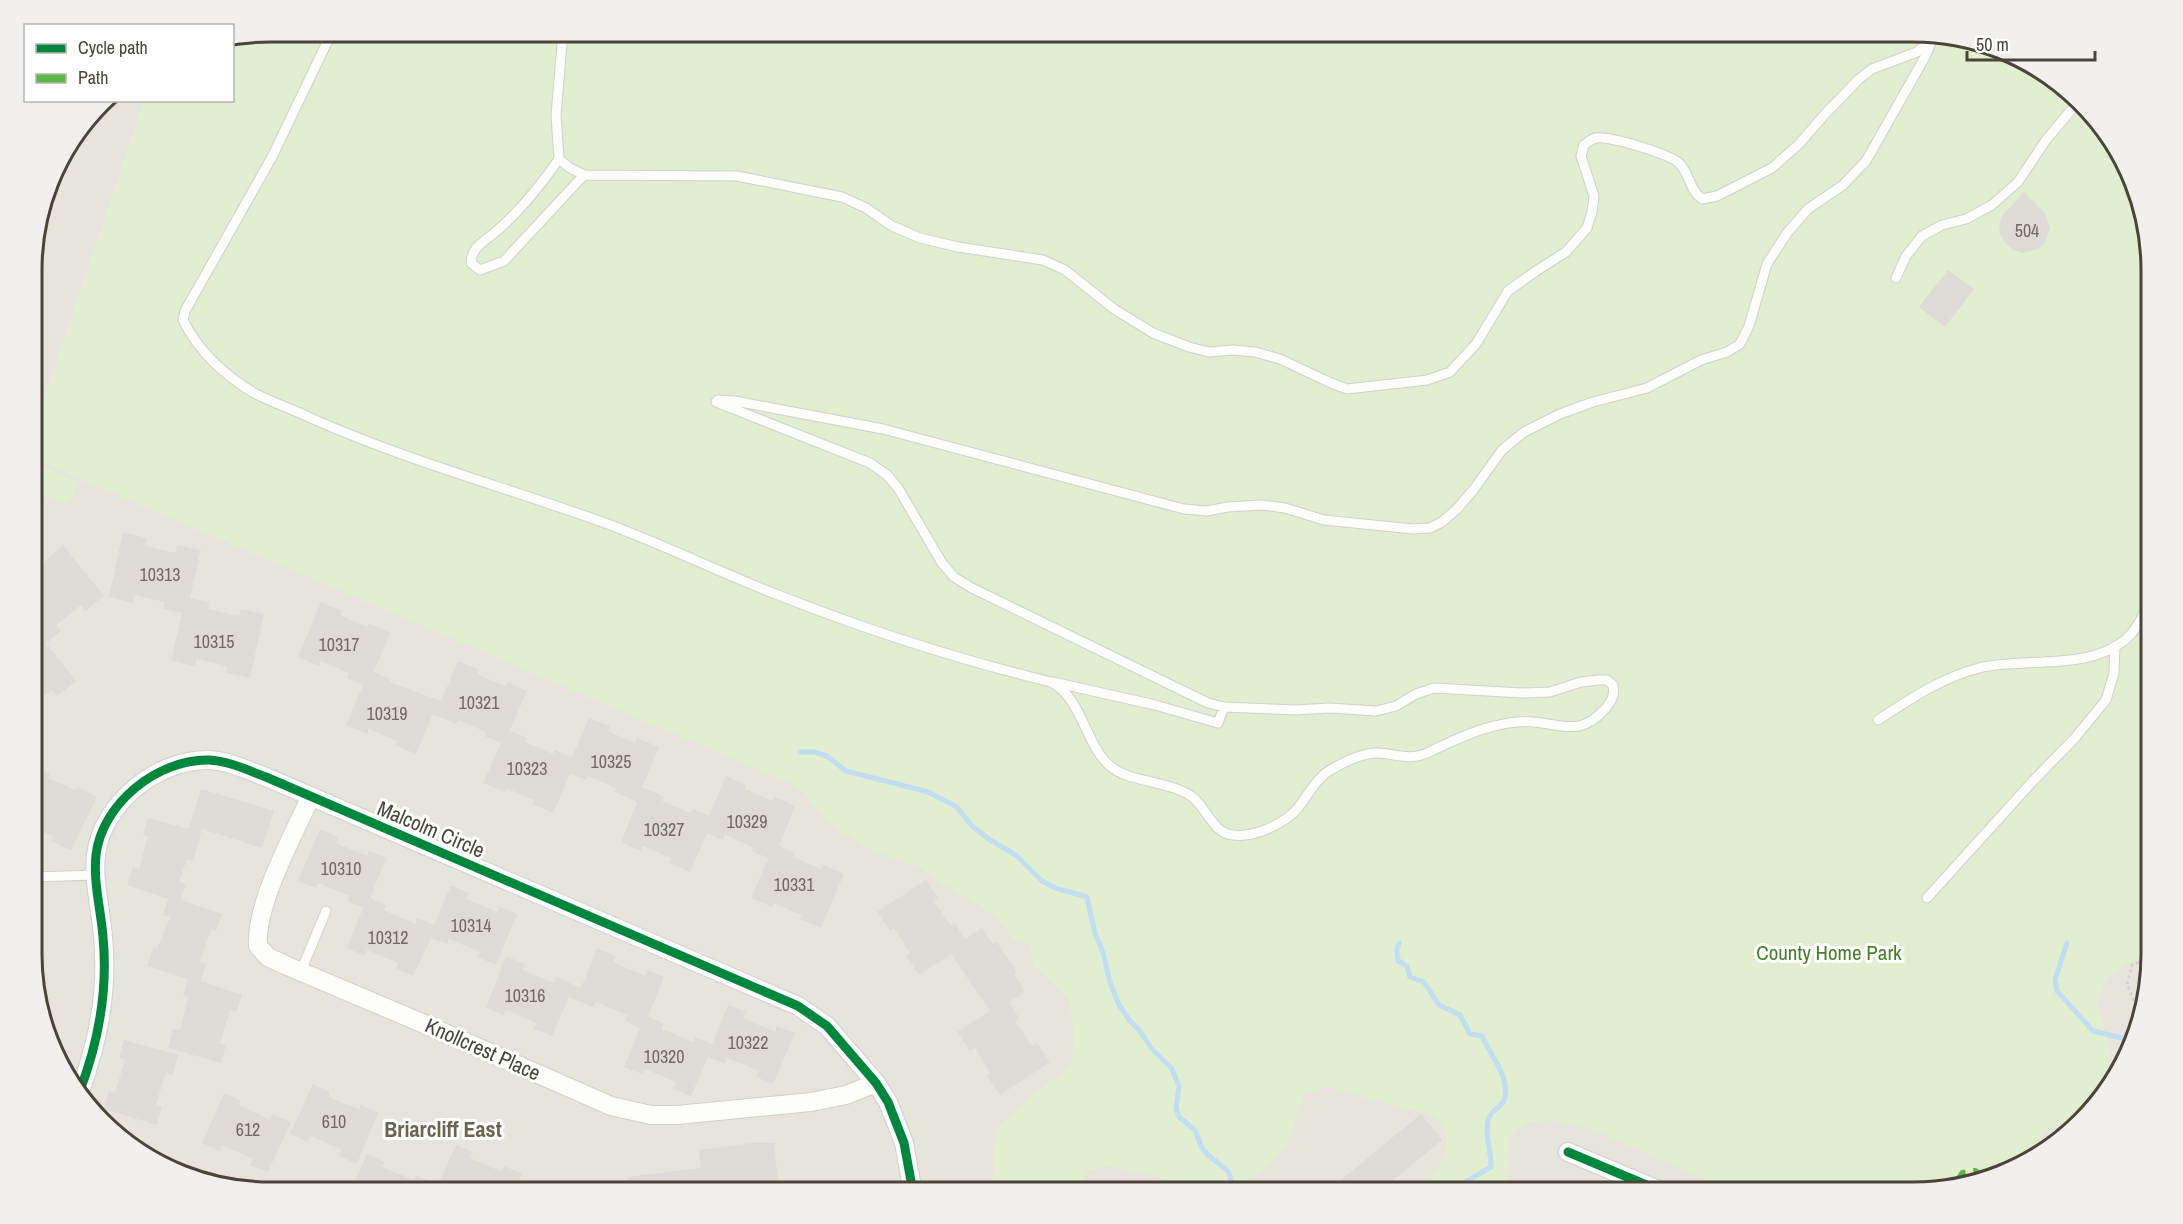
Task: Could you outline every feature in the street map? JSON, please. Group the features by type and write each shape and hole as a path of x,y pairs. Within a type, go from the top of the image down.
{"street":[{"name":"Malcolm Circle","path":"82,1084 98,1030 104,988 103,938 95,875 96,853 103,831 117,806 150,777 188,762 209,760 231,764 311,796 798,1006 827,1026 876,1083 888,1102 904,1143 911,1182"},
{"name":"Knollcrest Place","path":"311,796 259,918 258,946 268,957 611,1106 651,1115 677,1115 811,1102 846,1095 876,1083"},
{"path":"1568,1152 1639,1182"}],"lane":[{"path":"327,42 272,157 185,311 183,320 204,353 255,393 407,458 553,505 638,536 772,593 932,650 1155,705 1218,723 1224,707"},
{"path":"563,42 556,115 559,159 533,195 477,246 471,255 471,263 480,270 504,261 584,175"},
{"path":"559,159 584,175 737,176 842,197 866,208 892,226 920,238 958,247 1043,260 1065,270 1124,315 1153,333 1189,347 1209,352 1233,350 1255,352 1280,359 1347,388 1370,387 1427,380 1450,372 1476,344 1508,291 1566,252 1587,228 1592,212 1594,196 1581,156 1584,145 1594,138 1613,139 1670,158 1679,163 1694,193 1702,199 1717,196 1772,168 1799,144 1834,104 1872,69 1917,52 1928,42"},
{"path":"1051,681 1066,693 1099,754 1111,768 1191,796 1216,826 1230,835 1244,836 1285,819 1298,807 1316,781 1332,768 1353,759 1374,753 1403,758 1420,756 1482,729 1509,724 1533,721 1552,726 1582,725 1596,719 1611,702 1614,693 1613,685 1607,680 1598,680 1581,682 1550,692 1522,693 1434,688 1416,694 1396,706 1376,711 1224,707 1208,703 972,588 954,577 942,563 898,488 887,475 870,463 716,402 718,400 735,401 883,429 1184,508 1206,511 1262,505 1285,508 1324,520 1413,529 1430,528 1442,522 1458,508 1502,450 1524,432 1560,414 1593,402 1647,388 1701,360 1727,352 1740,344 1749,326 1767,264 1787,233 1808,209 1843,185 1866,161 1931,42"},
{"path":"1896,278 1906,256 1922,236 1942,225 1966,219 1992,205 2018,182 2046,140 2073,108"},
{"path":"1878,720 1947,678 2002,663 2074,660 2107,651 2126,639 2141,620"},
{"path":"1927,898 2074,739 2106,700 2114,673 2115,646"},
{"path":"42,877 95,875"},
{"path":"301,971 327,910"}],"path":[{"path":"2135,1005 2127,984 2132,965 2141,961"}],"shaded area":[{"path":"117,102 144,102 42,407 42,255 46,226 54,197 80,143 109,109"},
{"name":"Briarcliff East","path":"42,462 1723,1182 255,1182 226,1178 183,1165 131,1135 89,1093 59,1041 46,998 42,969"},
{"path":"2141,762 2141,969 2137,998 2129,1027 2117,1055 2094,1093 2052,1135 2016,1157"}],"green space":[{"name":"County Home Park","path":"255,42 1928,42 1957,46 1986,54 2040,80 2074,109 2094,131 2124,183 2137,226 2141,255 2141,958 2124,966 2105,980 2097,1002 2109,1050 2110,1067 2094,1093 2074,1115 2048,1131 2030,1146 2029,1150 1986,1170 1957,1178 1928,1182 1714,1182 1593,1130 1551,1120 1528,1123 1508,1136 1509,1157 1506,1182 1428,1182 1445,1149 1446,1135 1438,1117 1326,1087 1303,1096 1288,1142 1273,1162 1243,1182 1178,1182 1109,1166 1086,1171 1084,1182 989,1182 995,1175 994,1151 997,1128 1033,1094 1070,1067 1074,1044 1073,1022 1068,998 1034,966 1029,944 1012,938 998,919 919,867 875,852 834,827 796,786 42,462 42,407 144,102 234,102 234,45"},
{"path":"42,466 77,481 72,498 66,503 47,497 42,500"}],"building":[{"path":"2024,192 2045,213 2050,228 2045,243 2038,249 2023,253 2013,250 2005,243 1999,224 2002,216"},
{"path":"1948,270 1974,289 1945,327 1919,307"},
{"path":"123,532 147,538 145,546 176,553 177,545 201,550 190,598 209,602 208,609 239,616 241,609 264,614 250,678 226,673 227,666 197,659 195,666 171,661 182,613 163,609 165,602 134,595 133,603 109,597"},
{"path":"63,545 104,596 85,611 81,605 56,625 61,631 46,643 76,681 57,696 52,690 42,698 42,564"},
{"path":"321,602 342,611 340,615 367,627 369,623 390,633 374,672 390,679 389,682 441,701 458,661 479,670 477,674 505,686 507,682 527,691 510,730 527,738 525,742 553,754 555,750 572,757 589,718 610,726 608,731 635,743 637,738 659,747 642,787 664,797 662,801 691,813 692,809 709,816 726,776 746,785 745,789 773,801 774,797 795,806 779,846 795,853 793,857 821,869 823,865 844,874 821,928 800,919 802,915 774,903 772,907 751,898 768,858 751,851 753,847 725,835 723,840 707,833 690,872 669,863 671,858 643,846 641,851 621,842 637,802 615,792 616,788 588,776 586,780 570,774 553,813 532,804 534,800 506,788 504,792 483,783 501,743 484,736 486,732 458,720 456,724 433,714 416,754 395,745 397,741 369,729 367,734 346,725 363,685 347,678 349,673 321,661 319,666 298,657"},
{"path":"42,770 50,774 47,778 75,790 77,787 97,797 71,850 51,841 53,836 42,831"},
{"path":"201,789 274,811 262,848 202,829 193,861 187,859 179,882 186,884 181,900 222,914 216,931 211,930 200,962 206,964 201,981 242,995 236,1012 230,1010 220,1043 226,1045 221,1063 168,1048 173,1029 180,1030 188,997 183,996 188,979 147,966 153,948 157,949 170,917 163,915 168,899 127,885 133,867 139,869 148,836 143,835 148,818 189,829"},
{"path":"320,829 338,837 336,843 367,856 369,851 386,858 370,898 386,905 384,910 415,924 417,918 434,925 451,885 469,893 466,899 497,912 500,907 517,914 496,965 477,957 480,952 449,939 447,944 431,938 413,976 396,969 398,963 367,950 364,956 347,948 363,908 347,901 350,896 319,883 316,888 298,881"},
{"path":"926,880 938,898 934,901 951,926 955,923 965,939 982,928 993,944 997,942 1017,972 1014,974 1025,992 1009,1002 1019,1018 1015,1021 1032,1046 1037,1043 1050,1062 1000,1095 987,1076 991,1074 975,1048 970,1051 957,1032 990,1011 951,954 919,975 906,956 910,953 894,928 890,931 877,912"},
{"path":"597,948 615,956 613,962 645,976 647,970 664,977 648,1017 664,1023 662,1029 693,1042 695,1037 712,1044 728,1005 746,1012 743,1018 775,1032 777,1026 795,1033 773,1084 756,1077 759,1071 727,1058 725,1064 708,1057 691,1096 673,1089 676,1082 645,1069 642,1074 624,1067 640,1028 625,1021 627,1015 596,1002 593,1007 569,997 552,1036 534,1029 537,1023 506,1010 503,1015 486,1008 506,956 525,964 522,970 554,983 556,977 581,988"},
{"path":"124,1040 178,1055 173,1075 166,1072 156,1105 162,1107 157,1125 104,1109 109,1091 115,1092 125,1060 119,1057"},
{"path":"313,1084 330,1092 328,1097 359,1109 361,1105 378,1113 357,1164 339,1156 342,1150 311,1136 308,1142 290,1134"},
{"path":"224,1093 241,1100 239,1105 270,1120 272,1114 291,1122 268,1172 250,1165 253,1159 222,1145 220,1151 202,1143"},
{"path":"1421,1114 1442,1140 1391,1182 1338,1182"},
{"path":"752,1143 774,1143 778,1181 628,1182 627,1177 701,1168 699,1150"},
{"path":"456,1145 473,1152 470,1158 502,1172 504,1166 522,1174 518,1182 439,1182"},
{"path":"367,1154 385,1162 382,1167 414,1180 416,1175 431,1182 354,1182"}],"waterway":[{"path":"801,752 814,752 827,756 846,771 928,792 957,807 971,825 990,840 1016,855 1042,881 1055,888 1087,897 1095,933 1119,1005 1151,1048 1172,1069 1179,1086 1176,1108 1179,1117 1195,1130 1202,1148 1228,1171 1232,1182"},
{"path":"1399,943 1398,961 1407,966 1410,977 1424,982 1439,1005 1460,1015 1470,1034 1482,1036 1503,1077 1506,1094 1503,1102 1488,1120 1491,1167 1465,1182"},
{"path":"2067,943 2055,980 2057,991 2093,1031 2125,1039"}],"marked path":[{"path":"1961,1177 1963,1174 1976,1173"}],"cycle path":[{"path":"82,1084 96,1036 103,997 104,957 95,865 100,836 109,818 121,802 152,776 171,767 209,760 238,766 266,777 798,1006 827,1026 876,1083 888,1102 904,1143 911,1182"},
{"path":"1568,1152 1639,1182"}],"district":[{"name":"Briarcliff East","path":"443,1129"}]}
